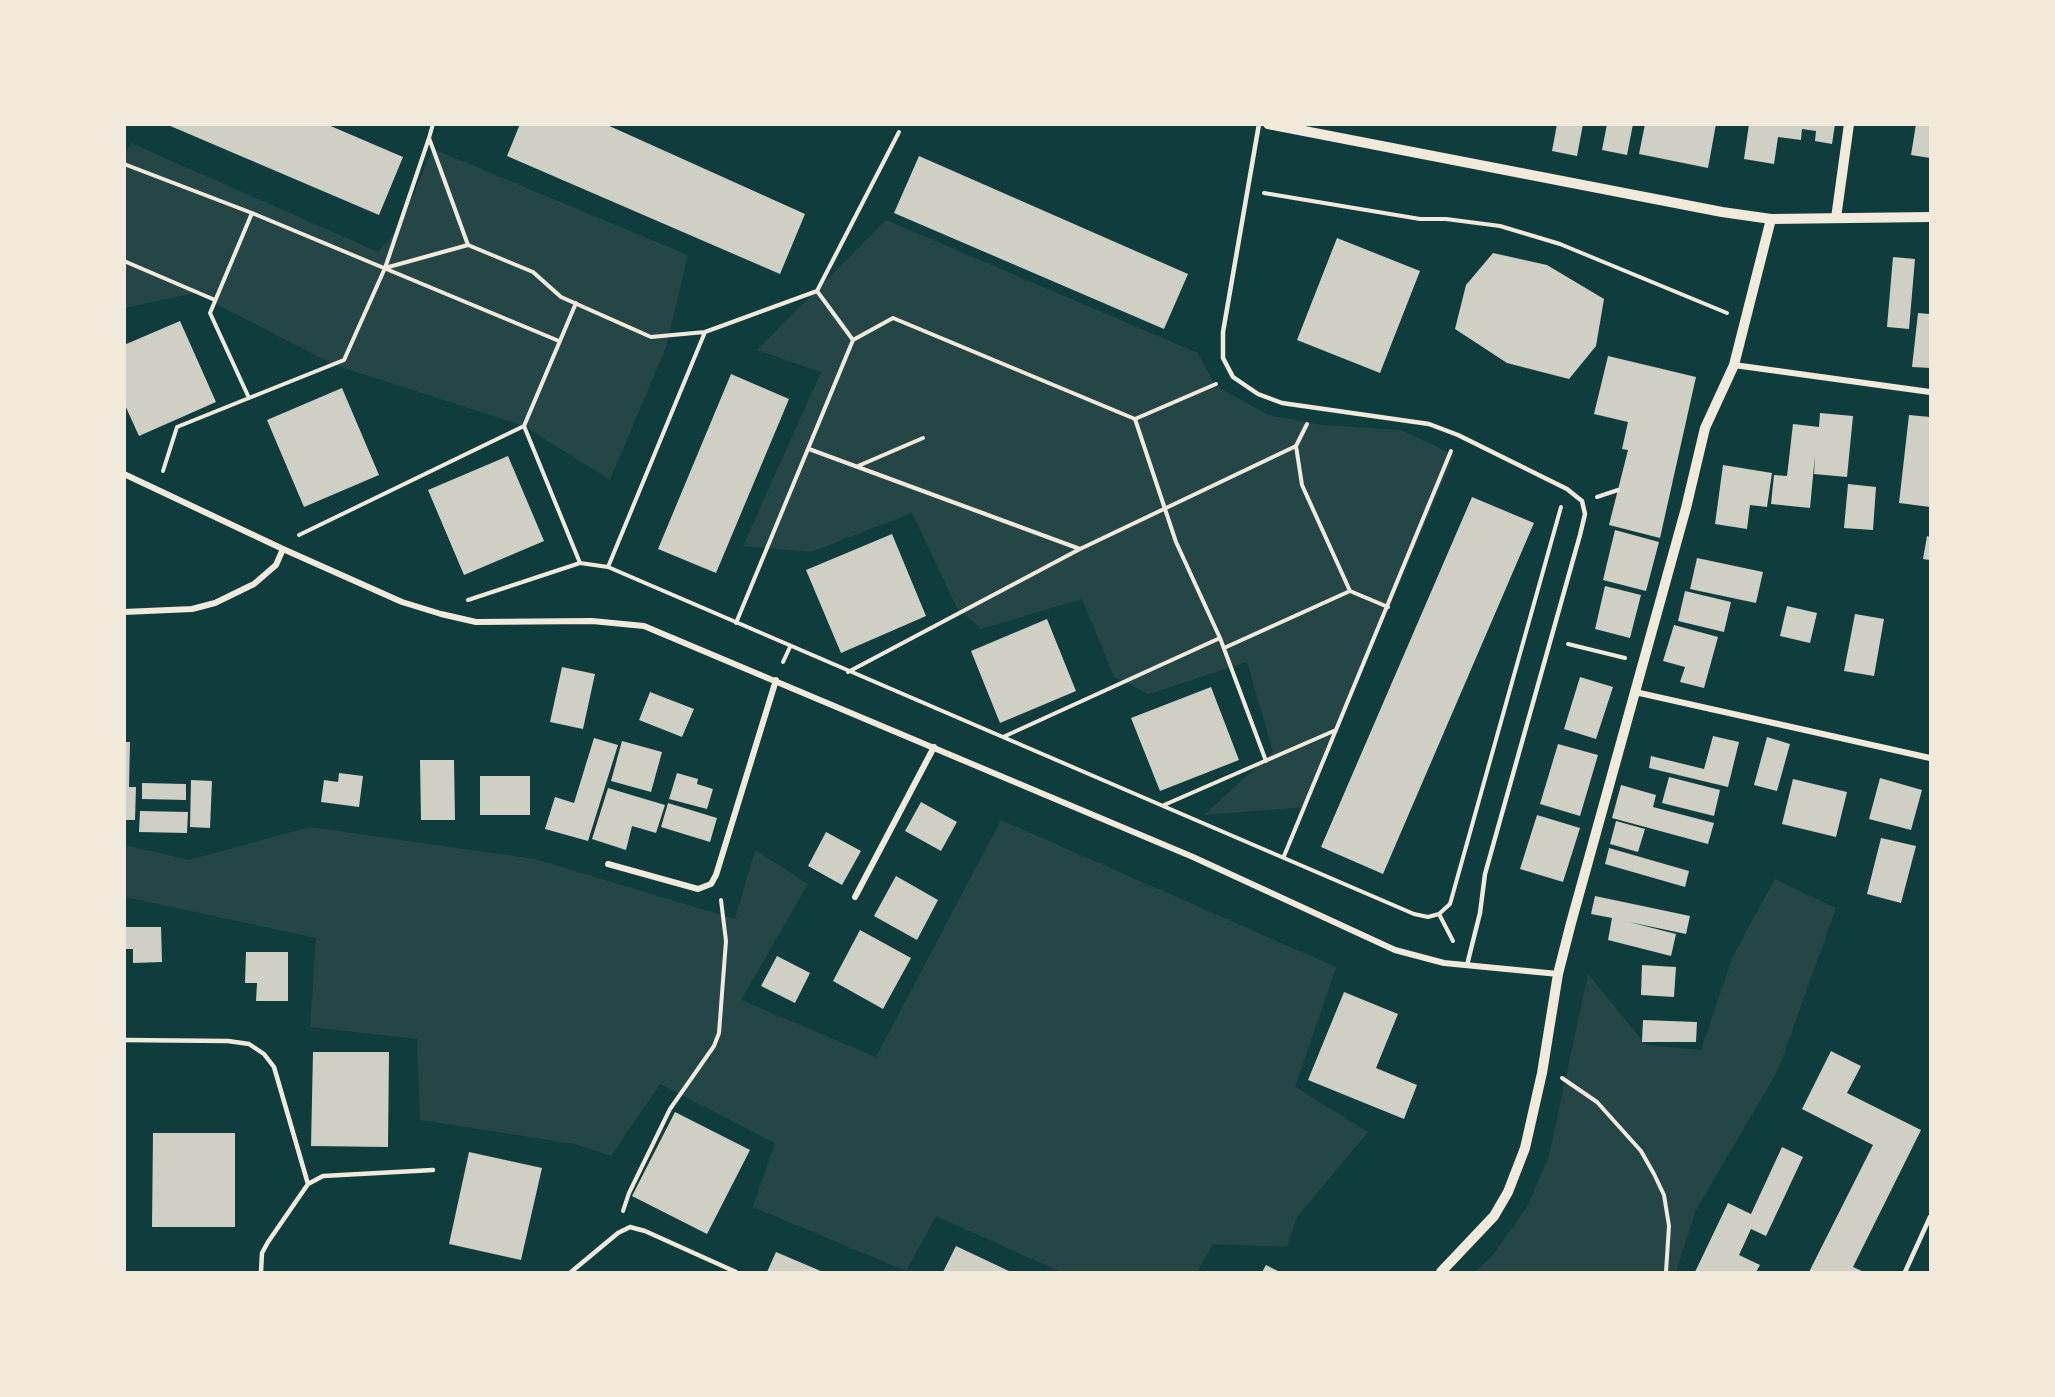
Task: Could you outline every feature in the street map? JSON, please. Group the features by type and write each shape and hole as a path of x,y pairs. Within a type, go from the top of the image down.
{"street":[{"path":"1268,124 1722,212 1771,219 1930,217"},
{"path":"1836,218 1849,124"},
{"path":"1441,1272 1480,1234 1508,1192 1526,1148 1542,1073 1558,974 1686,508 1705,428 1734,365 1771,219"},
{"path":"1734,365 1930,392"},
{"path":"124,474 402,602 441,615 476,622 592,621 644,626 1193,857 1395,950 1444,963 1558,974"},
{"path":"124,612 192,609 215,603 254,584 276,565 283,549"},
{"path":"608,864 698,889 711,884 716,875 776,680"},
{"path":"1635,692 1930,758"},
{"path":"855,897 934,747"}],"lane":[{"path":"1259,124 1223,332 1223,358 1233,377 1258,394 1274,400 1314,410 1407,419 1458,435 1567,489 1582,501 1585,514 1485,874 1480,913 1467,965"},
{"path":"124,1040 228,1041 249,1044 264,1054 277,1077 308,1184"},
{"path":"261,1272 265,1247 308,1184 323,1176 343,1173 434,1170"},
{"path":"1905,1272 1930,1217"},
{"path":"571,1272 624,1228 635,1227 736,1272"}],"path":[{"path":"161,476 177,427 344,360 385,268 433,124"},
{"path":"385,268 468,245 532,272 561,297 651,337 705,332 817,291 899,132"},
{"path":"429,138 468,245"},
{"path":"124,164 252,213 559,341"},
{"path":"1247,191 1420,219 1446,219 1500,226 1560,244 1747,321"},
{"path":"249,398 210,313 252,213"},
{"path":"124,261 215,300"},
{"path":"817,291 853,340"},
{"path":"302,543 291,538 524,426 576,303"},
{"path":"736,623 853,340 893,318 1134,419 1233,377"},
{"path":"608,567 705,332"},
{"path":"1314,410 1296,446 1302,485 1350,591 1388,607"},
{"path":"1134,419 1164,511 1220,638 1266,762"},
{"path":"524,426 580,563"},
{"path":"1284,856 1458,435"},
{"path":"858,466 923,438"},
{"path":"848,672 1080,549 1164,511 1296,446"},
{"path":"809,449 1080,549"},
{"path":"461,602 580,563 608,567 848,672 1284,856 1414,914 1428,917 1439,914 1450,904 1567,489"},
{"path":"1224,648 1350,591"},
{"path":"1003,737 1220,638"},
{"path":"1550,639 1643,662"},
{"path":"1163,805 1337,730"},
{"path":"624,1228 624,1204 628,1193 670,1109 714,1046 719,1033 726,941 722,902 711,884"},
{"path":"1542,1073 1566,1079 1597,1102 1641,1151 1664,1195 1669,1226 1666,1272"}],"shaded area":[{"path":"131,143 378,252 398,229 433,149 688,255 666,347 610,480 524,426 332,364 195,293 125,308 124,156"},
{"path":"886,220 1198,353 1215,385 1268,415 1322,425 1401,430 1454,455 1305,807 1204,815 1273,752 1247,662 1149,694 1114,677 1082,599 981,629 957,608 912,513 811,552 743,546 821,372 757,350"},
{"path":"1001,820 1336,967 1295,1087 1368,1132 1297,1217 1287,1247 1213,1244 1197,1272 1061,1272 936,1216 906,1271 753,1207 775,1143 660,1084 611,1156 575,1144 420,1120 417,1039 310,1027 316,938 125,897 125,845 189,860 310,827 535,859 735,919 755,850 808,884 741,1000 876,1057"},
{"path":"1775,879 1836,908 1778,1070 1696,1210 1676,1272 1475,1272 1493,1255 1528,1205 1549,1156 1588,974 1646,1045 1701,1050 1733,956"}],"building":[{"path":"326,124 403,157 379,215 168,125"},
{"path":"520,124 605,124 805,214 780,274 507,156"},
{"path":"1557,124 1583,124 1577,156 1552,151"},
{"path":"1607,124 1633,124 1627,155 1602,150"},
{"path":"1645,124 1716,124 1708,168 1639,154"},
{"path":"1749,124 1835,124 1832,144 1815,141 1816,131 1802,129 1801,140 1778,137 1774,164 1744,159"},
{"path":"1916,124 1930,124 1930,158 1911,155"},
{"path":"919,156 1188,274 1164,329 894,213"},
{"path":"1337,238 1420,271 1380,373 1297,340"},
{"path":"1493,253 1547,265 1604,299 1596,346 1569,379 1507,363 1455,329 1466,285"},
{"path":"1893,257 1915,259 1909,329 1887,327"},
{"path":"1918,313 1930,314 1930,368 1912,367"},
{"path":"180,321 216,402 139,436 124,403 124,345"},
{"path":"1608,356 1696,377 1660,538 1609,525 1628,450 1622,449 1628,422 1594,414"},
{"path":"731,374 789,399 716,573 658,549"},
{"path":"342,388 379,475 304,507 267,420"},
{"path":"1820,413 1853,416 1847,477 1814,474 1815,455 1810,508 1771,504 1774,475 1787,476 1793,424 1819,427"},
{"path":"1909,415 1930,417 1930,507 1899,503"},
{"path":"508,456 544,541 464,575 428,490"},
{"path":"1723,465 1772,473 1767,507 1750,505 1747,529 1715,524"},
{"path":"1848,484 1876,487 1873,530 1844,528"},
{"path":"1472,497 1534,523 1383,874 1321,847"},
{"path":"1615,530 1659,542 1646,591 1603,580"},
{"path":"892,534 926,616 841,653 806,570"},
{"path":"1927,536 1930,537 1930,560 1923,559"},
{"path":"1697,558 1763,572 1756,603 1690,589"},
{"path":"1605,586 1641,595 1630,638 1595,629"},
{"path":"1685,591 1731,602 1724,632 1678,621"},
{"path":"1787,606 1817,613 1810,643 1780,636"},
{"path":"1855,614 1884,619 1874,676 1844,671"},
{"path":"1047,619 1076,691 1000,723 971,651"},
{"path":"1674,625 1718,637 1704,688 1680,682 1685,667 1663,661"},
{"path":"562,667 595,674 583,729 550,722"},
{"path":"1580,677 1613,687 1596,739 1564,729"},
{"path":"1211,687 1239,760 1160,791 1131,718"},
{"path":"650,692 694,709 682,737 639,720"},
{"path":"1713,736 1739,742 1728,787 1649,768 1651,756 1704,769"},
{"path":"1767,737 1790,744 1777,791 1754,785"},
{"path":"594,738 618,745 588,841 545,829 555,797 574,803"},
{"path":"622,741 662,752 651,792 611,781"},
{"path":"124,742 130,742 129,787 136,787 135,820 124,820"},
{"path":"1558,744 1598,755 1580,816 1540,804"},
{"path":"420,760 454,760 455,820 421,820"},
{"path":"339,773 363,776 359,807 321,802 324,780 338,782"},
{"path":"677,773 698,779 697,784 713,789 707,809 669,799"},
{"path":"480,776 530,776 530,815 480,815"},
{"path":"1669,777 1720,790 1714,816 1662,803"},
{"path":"1880,778 1922,790 1911,830 1869,819"},
{"path":"1793,779 1847,792 1836,837 1782,824"},
{"path":"191,780 212,781 210,828 190,827"},
{"path":"142,783 186,784 186,800 142,799"},
{"path":"1621,785 1656,795 1653,807 1714,823 1708,844 1612,818"},
{"path":"608,788 665,805 656,833 632,826 626,850 592,839"},
{"path":"921,802 957,822 941,851 905,831"},
{"path":"668,803 717,818 710,842 661,827"},
{"path":"140,811 188,812 187,833 139,832"},
{"path":"1537,815 1580,828 1563,882 1520,869"},
{"path":"1616,821 1645,829 1638,852 1610,844"},
{"path":"826,832 861,851 842,885 808,866"},
{"path":"1881,838 1916,846 1901,903 1867,894"},
{"path":"1609,848 1689,871 1685,887 1605,864"},
{"path":"896,876 938,900 917,940 874,916"},
{"path":"1595,896 1690,916 1686,934 1629,922 1676,934 1671,956 1608,940 1612,918 1591,914"},
{"path":"124,927 161,927 162,962 133,963 133,949 124,949"},
{"path":"860,930 911,958 883,1009 833,981"},
{"path":"246,952 288,952 288,1001 256,1001 257,983 245,983"},
{"path":"777,956 810,973 795,1003 761,986"},
{"path":"1642,965 1676,967 1674,997 1641,995"},
{"path":"1344,992 1398,1014 1376,1068 1417,1085 1404,1119 1308,1080"},
{"path":"1643,1020 1697,1022 1696,1042 1642,1042"},
{"path":"1831,1051 1861,1066 1847,1093 1921,1130 1853,1267 1864,1272 1809,1272 1873,1145 1802,1109"},
{"path":"313,1052 389,1052 388,1147 311,1146"},
{"path":"675,1112 750,1150 707,1234 632,1196"},
{"path":"153,1133 235,1133 235,1227 152,1227"},
{"path":"1782,1147 1803,1157 1766,1236 1751,1229 1739,1255 1760,1265 1756,1272 1695,1272 1728,1203 1751,1214"},
{"path":"469,1152 542,1168 521,1260 449,1244"},
{"path":"956,1246 1011,1272 943,1272"},
{"path":"776,1252 823,1272 767,1272"},
{"path":"1266,1265 1280,1272 1262,1272"}]}
